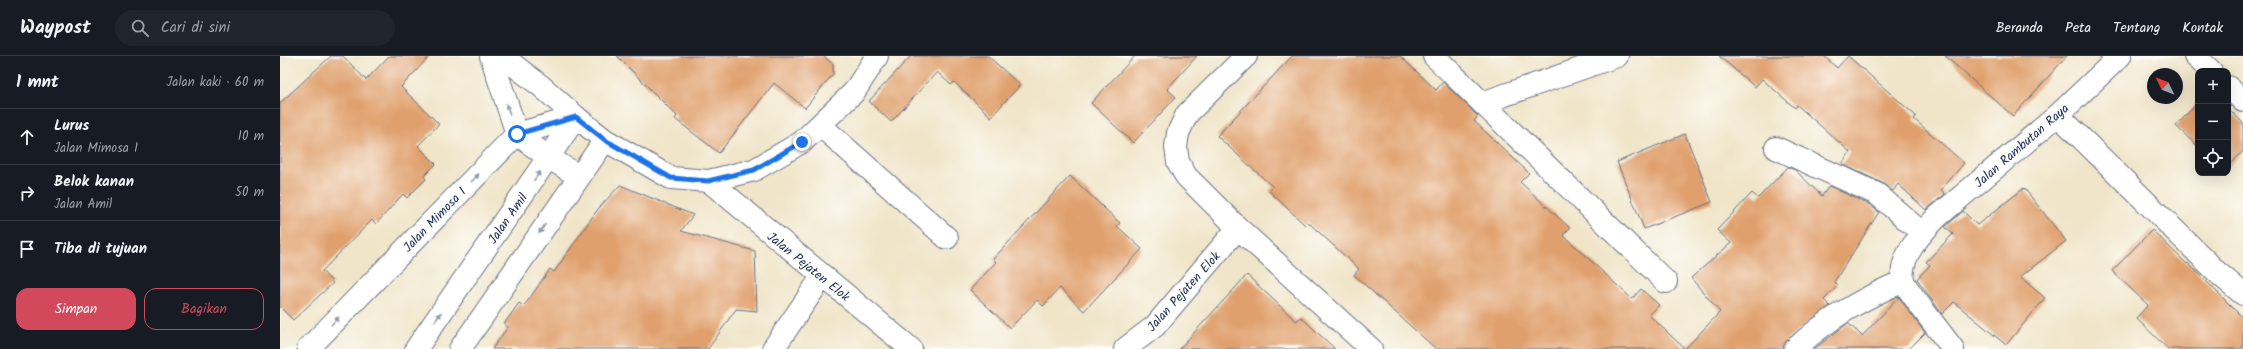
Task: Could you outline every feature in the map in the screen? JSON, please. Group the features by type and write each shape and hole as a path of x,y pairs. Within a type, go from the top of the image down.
{"street":[{"path":"491,56 517,134 549,158 579,176"},
{"path":"502,56 541,86 605,140 671,178 708,181 754,170 802,142 854,92 877,56"},
{"path":"1246,56 1187,114 1178,133 1176,147 1178,162 1186,176 1238,228 1371,349"},
{"path":"1434,56 1666,282"},
{"path":"1482,103 1617,56"},
{"name":"Jalan Rambutan Raya","path":"1903,281 1903,267 1922,233 1937,217 2058,115 2120,56"},
{"path":"2195,56 2208,68"},
{"path":"2231,90 2243,101"},
{"path":"2058,115 2218,273 2243,294"},
{"name":"Jalan Mimosa I","path":"308,349 517,134 576,117"},
{"name":"Jalan Amil","path":"416,349 576,117"},
{"path":"820,126 947,238"},
{"path":"460,349 605,140"},
{"path":"1776,148 1877,194 1922,233"},
{"name":"Jalan Pejaten Elok","path":"708,181 822,277 911,349"},
{"name":"Jalan Pejaten Elok","path":"1125,349 1155,326 1238,228"},
{"path":"773,349 822,277"},
{"path":"1795,349 1840,313 1860,300 1903,281 1953,349"}],"building":[{"path":"331,56 343,56 366,80 389,56 430,56 401,87 439,124 418,146 436,164 424,176 426,179 407,198 403,194 376,224 372,220 322,271 333,283 293,320 280,307 280,103"},
{"path":"617,56 823,56 833,64 833,74 805,108 774,83 719,153 675,119 677,116"},
{"path":"911,56 988,56 1020,85 991,117 954,82 951,85 937,72 891,122 869,101"},
{"path":"1135,56 1197,56 1167,89 1176,97 1133,143 1091,103"},
{"path":"1292,56 1400,56 1436,90 1443,82 1478,116 1474,121 1529,173 1520,182 1570,228 1563,235 1632,299 1641,289 1659,305 1649,315 1685,349 1436,349 1354,275 1359,269 1308,222 1305,225 1269,191 1273,187 1217,136"},
{"path":"1719,56 1824,56 1837,68 1848,56 1916,116 1914,119 1964,163 1941,190 1945,194 1926,210 1898,184 1893,191 1882,183 1842,164 1850,152 1797,105 1795,108 1762,79 1755,87"},
{"path":"1945,56 2067,56 2013,116"},
{"path":"2195,105 2195,144 2176,126"},
{"path":"2231,111 2243,123 2243,151 2231,164"},
{"path":"1685,134 1712,202 1644,229 1617,162"},
{"path":"1788,167 1795,170 1822,196 1829,186 1870,205 1879,212 1834,282 1838,285 1824,300 1830,306 1787,340 1783,349 1685,349 1720,312 1691,278 1731,243 1717,230 1752,193 1758,198"},
{"path":"1070,176 1120,223 1117,226 1142,249 1084,311 1060,288 1043,306 1037,300 1010,328 970,290 996,262 993,259"},
{"path":"620,185 693,215 681,231 755,251 757,311 736,309 708,349 492,349 508,327 504,324 519,303 523,306 527,302 550,269 554,272 598,209"},
{"path":"2024,188 2066,241 2020,277 2045,298 2006,345 1954,302 1942,314 1917,279 1930,265 1926,262 1953,234 1945,227 1963,211 1977,225"},
{"path":"2152,230 2187,264 2188,263 2243,318 2243,349 2168,349 2136,318 2148,305 2112,271"},
{"path":"1247,275 1296,321 1301,317 1335,349 1179,349"},
{"path":"1899,297 1925,333 1909,349 1814,349 1848,323 1862,336"}],"route":[{"path":"517,134 576,117 605,140 671,178 708,181 754,170 802,142"}]}
